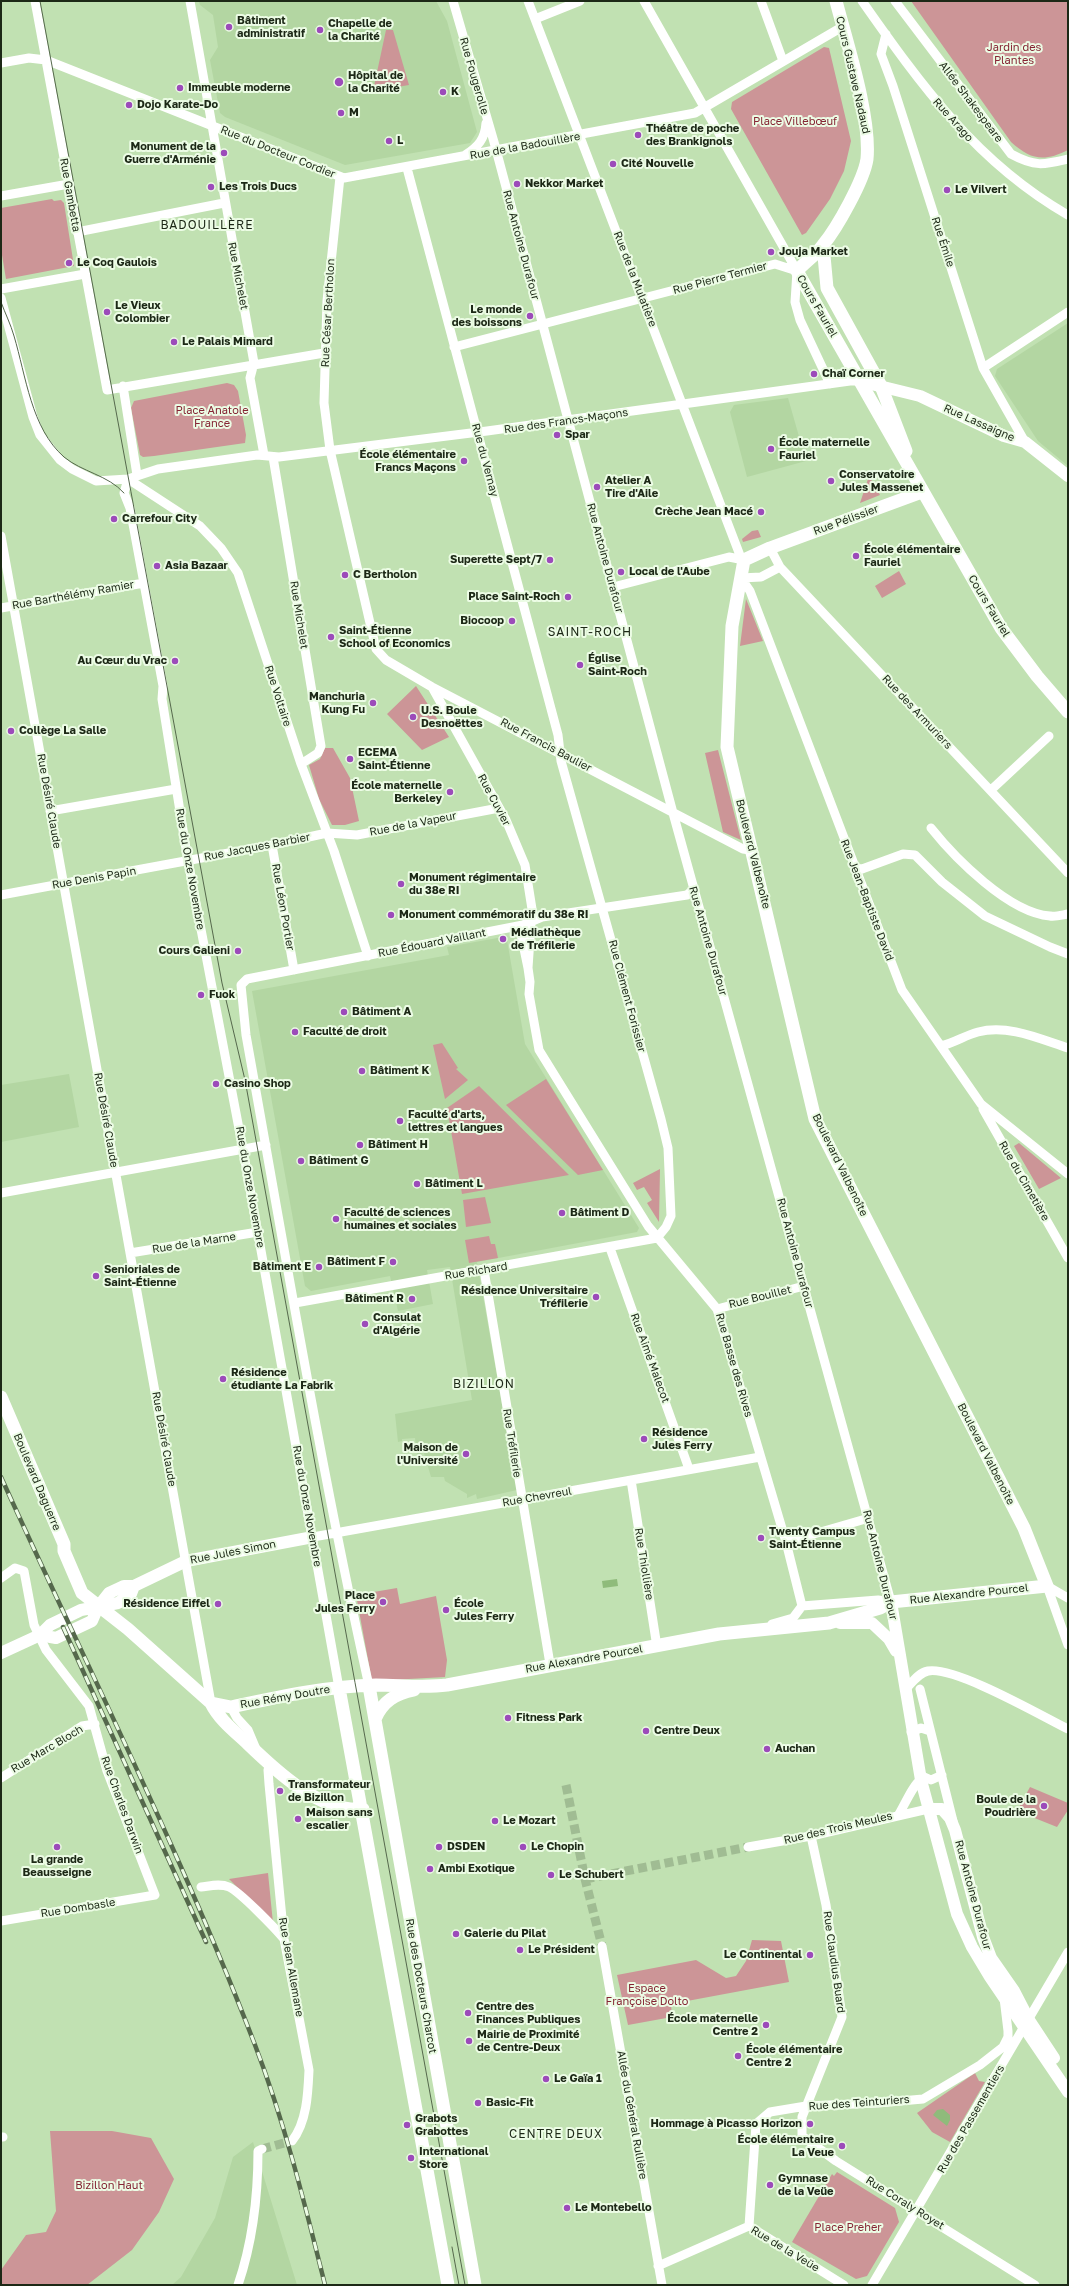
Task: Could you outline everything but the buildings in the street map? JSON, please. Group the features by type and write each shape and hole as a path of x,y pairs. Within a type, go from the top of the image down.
{"main road":[{"name":"Cours Gustave Nadaud","path":"797,271 823,245 860,185 866,161 868,143 858,90 836,1"},
{"name":"Cours Fauriel","path":"823,245 827,288 881,386 922,492"},
{"name":"Cours Fauriel","path":"797,271 1001,628 1037,676 1068,712"},
{"name":"Rue Pélissier","path":"742,559 922,492"},
{"name":"Boulevard Valbenoîte","path":"742,559 741,578 732,626 727,747 752,847 815,1119 1024,1528 1048,1586"},
{"name":"Boulevard Daguerre","path":"1,1398 64,1544 64,1551 82,1593 128,1629 211,1703 220,1718 285,1778 321,1800 354,1810 363,1809"},
{"name":"Rue Alexandre Pourcel","path":"339,1688 369,1686 427,1687 550,1664 657,1647 719,1634 829,1623 880,1608 891,1602 1048,1586"},
{"name":"Rue des Docteurs Charcot","path":"369,1686 475,2285"},
{"path":"375,1719 380,1709 393,1697 427,1687"},
{"name":"Rue Rémy Doutre","path":"231,1707 339,1688"},
{"path":"339,1688 363,1809 448,2285"},
{"path":"211,1703 231,1707"}],"street":[{"name":"Rue Gambetta","path":"35,1 107,390 123,386"},
{"name":"Rue Michelet","path":"190,1 224,203 254,363 250,378 268,456 321,746 318,753 301,764"},
{"name":"Rue Fougerolle","path":"453,1 496,151"},
{"name":"Rue de la Mulatière","path":"528,1 742,559"},
{"path":"535,19 580,1"},
{"path":"644,1 797,271"},
{"path":"761,1 783,61"},
{"name":"Rue Arago","path":"862,1 922,85 950,119 983,153 1022,185 1068,215"},
{"name":"Allée Shakespeare","path":"895,1 1011,154 1023,161 1044,166 1068,159"},
{"path":"705,110 783,61 842,27"},
{"name":"Rue Émile","path":"886,34 881,54 896,93 982,368 1025,442"},
{"name":"Rue du Docteur Cordier","path":"1,63 29,58 46,60 343,177"},
{"name":"Rue de la Badouillère","path":"343,177 407,168 580,136 695,114 705,110"},
{"path":"461,157 478,146 482,140 486,119"},
{"name":"Rue Antoine Durafour","path":"496,151 673,813 891,1602 920,1777 957,1914 972,1947 1004,1998 1026,2024"},
{"name":"Rue du Vernay","path":"407,168 558,735 560,752"},
{"name":"Rue César Bertholon","path":"330,450 324,403 324,353 327,300 343,177"},
{"path":"1,196 68,184"},
{"path":"77,232 224,203"},
{"name":"Rue Pierre Termier","path":"542,325 775,264 797,271"},
{"name":"Cours Fauriel","path":"797,271 795,302 800,320 830,384"},
{"path":"1,289 85,274"},
{"path":"1,298 33,417 40,434 50,450 72,469 96,481 132,477 158,469 268,456"},
{"path":"982,368 1068,312"},
{"path":"454,347 542,325"},
{"path":"132,477 123,386 254,363 324,353"},
{"path":"859,381 881,386"},
{"name":"Rue des Francs-Maçons","path":"268,456 477,432 859,381"},
{"name":"Rue Lassaigne","path":"881,386 920,396 1004,436 1025,442 1068,476"},
{"name":"Rue Francis Baulier","path":"330,450 376,649 386,660 432,687 560,752 743,849 750,850 752,847"},
{"name":"Rue du Onze Novembre","path":"132,477 124,493 130,508 163,686 162,699 188,861 243,1149 339,1688"},
{"name":"Rue Voltaire","path":"132,477 200,526 221,548 238,573 301,764 327,833 368,956"},
{"name":"Rue Désiré Claude","path":"1,536 211,1703"},
{"name":"Rue des Armuriers","path":"770,548 780,567 1068,873"},
{"path":"613,587 729,557 742,559"},
{"path":"741,578 761,577 780,567"},
{"name":"Rue Jean-Baptiste David","path":"741,578 750,591 898,982 981,1104 1068,1174"},
{"name":"Rue Barthélémy Ramier","path":"1,608 144,583"},
{"name":"Rue Cuvier","path":"432,687 499,808 525,865 528,968 530,982 529,994 539,1050"},
{"path":"991,790 1049,736"},
{"name":"Rue Clément Forissier","path":"560,752 668,1148 671,1216 666,1227 657,1238"},
{"path":"50,811 176,790"},
{"name":"Rue de la Vapeur","path":"327,833 357,835 499,808"},
{"path":"931,828 965,867 1018,904 1039,914 1050,916 1068,914"},
{"name":"Rue Jacques Barbier","path":"188,861 327,833"},
{"name":"Rue Léon Portier","path":"272,845 294,970"},
{"path":"855,868 862,869 903,854 915,855 942,882 985,916 1068,954"},
{"name":"Rue Denis Papin","path":"1,895 188,861"},
{"name":"Rue Édouard Vaillant","path":"241,986 247,979 527,923 542,917 603,909 687,895 694,889"},
{"name":"Rue du Onze Novembre","path":"241,986 246,1035 266,1145 337,1533 369,1686"},
{"path":"941,1046 979,1032 996,1029 1015,1031 1068,1048"},
{"name":"Rue Basse des Rives","path":"539,1050 657,1238 717,1308 786,1542 802,1606"},
{"name":"Rue du Cimetière","path":"981,1104 1068,1258"},
{"path":"1,1193 115,1171 266,1145"},
{"name":"Rue de la Marne","path":"130,1253 258,1232"},
{"name":"Rue Richard","path":"295,1303 610,1248 657,1238"},
{"name":"Rue Aimé Malecot","path":"610,1248 690,1469"},
{"name":"Rue Tréfilerie","path":"484,1270 550,1664"},
{"name":"Rue Bouillet","path":"717,1308 804,1286"},
{"name":"Rue Chevreul","path":"313,1537 760,1457"},
{"name":"Rue Thiollière","path":"630,1480 657,1647"},
{"path":"786,1542 869,1518"},
{"name":"Rue Jules Simon","path":"40,1635 56,1638 92,1621 98,1607 109,1593 124,1586 134,1586 186,1560 313,1537"},
{"name":"Rue Charles Darwin","path":"1,1578 15,1568 24,1572 34,1625 46,1650 89,1706 107,1771 155,1894"},
{"path":"1048,1586 1068,1598"},
{"name":"Boulevard Valbenoîte","path":"1048,1586 1068,1645"},
{"name":"Rue Alexandre Pourcel","path":"802,1606 878,1600 891,1602"},
{"path":"759,1630 793,1618 802,1606"},
{"name":"Rue Alexandre Pourcel","path":"829,1623 872,1623 889,1639 900,1657"},
{"path":"1,1653 40,1635"},
{"path":"905,1690 923,1673 937,1672 986,1687 1068,1729"},
{"name":"Rue Antoine Durafour","path":"920,1689 983,1937 991,1958 1022,2007 1026,2024"},
{"name":"Boulevard Daguerre","path":"231,1707 237,1718 248,1730 258,1754"},
{"name":"Rue Marc Bloch","path":"1,1778 82,1726 95,1724"},
{"path":"912,1732 921,1728 930,1731"},
{"name":"Rue Jean Allemane","path":"271,1765 268,1770 269,1784 284,1939 309,2070 308,2092 299,2132 292,2141"},
{"path":"899,1814 912,1794 915,1784 920,1777 930,1780 942,1775"},
{"name":"Rue Antoine Durafour","path":"929,1814 942,1808 950,1818 955,1830"},
{"name":"Rue des Trois Meules","path":"748,1847 811,1836 899,1814 929,1814"},
{"name":"Rue Claudius Buard","path":"806,2106 842,2018 826,1905 811,1836"},
{"path":"201,1887 220,1885 230,1887 274,1927 284,1939"},
{"name":"Rue Dombasle","path":"1,1921 155,1894"},
{"name":"Allée du Général Rullière","path":"602,1946 662,2285"},
{"path":"972,1947 987,1962 1016,2004 1022,2007 1030,2007 1038,2004"},
{"name":"Rue des Passementiers","path":"872,2285 917,2211 1068,1952"},
{"name":"Rue des Teinturiers","path":"749,2226 756,2124 770,2112 806,2106 878,2103 923,2098 980,2065 1003,2047 1008,2037 1004,1998"},
{"path":"1026,2024 1068,2078"},
{"path":"1026,2024 1068,2092"},
{"name":"Rue Coraly Royet","path":"806,2106 800,2125 801,2133 805,2139 1034,2285"},
{"path":"238,2285 255,2215 258,2190 258,2151 262,2149"},
{"name":"Rue de la Veüe","path":"658,2266 749,2226 844,2285"}],"shaded area":[{"name":"Hôpital de la Charité","path":"199,1 436,1 447,21 477,132 470,143 345,165 225,117 220,113 210,60 218,47 213,15 200,5"},
{"path":"1068,323 1068,466 1038,441 995,376 997,369"},
{"name":"École maternelle Fauriel","path":"788,398 806,461 747,477 730,412 734,405"},
{"path":"503,937 507,940 525,1044 639,1228 637,1232 477,1262 517,1490 477,1499 476,1494 467,1498 467,1494 445,1481 444,1477 431,1477 424,1453 417,1455 415,1438 402,1439 402,1441 398,1442 395,1414 472,1400 450,1267 427,1270 433,1304 398,1311 390,1276 311,1291 305,1286 252,991 449,955 447,947"},
{"path":"69,1074 79,1127 1,1142 1,1085"},
{"path":"617,1579 618,1586 603,1588 602,1581"},
{"path":"943,2109 950,2115 950,2120 947,2126 933,2115 937,2110"},
{"path":"253,2142 297,2285 172,2285 181,2277 215,2218 233,2157"}],"green space":[{"name":"Jardin des Plantes","path":"911,1 1068,1 1068,150 1052,156 1038,157 1025,153 1011,142"},
{"path":"386,30 393,30 409,85 373,91"},
{"name":"Place Villebœuf","path":"824,47 829,48 851,141 844,171 830,199 806,233 802,235 731,109 732,102"},
{"path":"52,199 54,201 61,200 64,203 74,266 6,279 1,249 1,208"},
{"name":"Place Anatole France","path":"227,383 234,385 238,391 246,435 245,443 154,456 143,457 140,455 131,408 134,401"},
{"path":"869,476 880,495 860,503"},
{"path":"758,530 761,537 743,542 742,539 752,531"},
{"path":"899,571 906,584 882,598 875,586"},
{"path":"746,599 763,641 740,646"},
{"name":"U.S. Boule Desnoëttes","path":"416,686 449,737 422,750 387,714"},
{"path":"325,748 333,748 350,778 359,821 345,825 332,825 319,799 309,765 320,759"},
{"path":"718,750 741,840 723,832 705,753"},
{"path":"442,1043 458,1068 456,1069 468,1080 445,1099 433,1045"},
{"path":"546,1079 603,1170 578,1175 506,1105"},
{"path":"479,1086 569,1175 462,1194 447,1108"},
{"path":"1019,1143 1061,1178 1039,1189 1014,1146"},
{"path":"660,1169 659,1222 647,1203 652,1200 644,1187 637,1190 633,1183"},
{"path":"485,1197 491,1223 466,1227 463,1200"},
{"path":"489,1236 491,1244 495,1244 498,1258 469,1263 465,1240"},
{"path":"397,1588 400,1604 436,1596 447,1660 445,1677 372,1681 356,1595"},
{"name":"Boule de la Poudrière","path":"1030,1787 1068,1803 1068,1810 1057,1827 1017,1811"},
{"path":"268,1873 273,1923 229,1879"},
{"name":"Espace Françoise Dolto","path":"752,1940 781,1941 789,1982 671,2004 672,2017 628,2025 617,1975 696,1960 726,1978 736,1976 746,1961"},
{"path":"975,2073 979,2081 985,2082 950,2142 932,2132 917,2113"},
{"name":"Bizillon Haut","path":"50,2131 112,2131 151,2138 174,2179 159,2212 132,2250 87,2285 1,2285 1,2270 26,2235 46,2232 56,2211"},
{"name":"Place Preher","path":"837,2172 895,2208 899,2222 867,2276 856,2279 792,2242 832,2174 834,2176"}],"tunnel":[{"path":"566,1785 585,1879 602,1946"},
{"path":"585,1879 748,1847"},
{"path":"262,2149 292,2141"}],"tram line":[{"path":"40,1 222,983 245,1080 465,2285"},
{"path":"1,302 13,332 31,401 37,417 53,445 71,462 110,482 124,493"},
{"path":"452,2247 459,2285"}],"railway":[{"path":"1,1477 165,1830 255,2045 276,2104 294,2164 325,2285"},
{"path":"63,1627 206,1942"}],"place":[{"name":"Bâtiment administratif","path":"229,27"},
{"name":"Chapelle de la Charité","path":"320,30"},
{"name":"Hôpital de la Charité","path":"339,82"},
{"name":"Immeuble moderne","path":"180,88"},
{"name":"K","path":"443,92"},
{"name":"Dojo Karate-Do","path":"129,105"},
{"name":"M","path":"341,113"},
{"name":"Théâtre de poche des Brankignols","path":"638,135"},
{"name":"L","path":"389,141"},
{"name":"Monument de la Guerre d'Arménie","path":"224,153"},
{"name":"Cité Nouvelle","path":"613,164"},
{"name":"Nekkor Market","path":"517,184"},
{"name":"Les Trois Ducs","path":"211,187"},
{"name":"Le Vilvert","path":"947,190"},
{"name":"Jouja Market","path":"771,252"},
{"name":"Le Coq Gaulois","path":"69,263"},
{"name":"Le Vieux Colombier","path":"107,312"},
{"name":"Le monde des boissons","path":"530,316"},
{"name":"Le Palais Mimard","path":"174,342"},
{"name":"Chaï Corner","path":"814,374"},
{"name":"Spar","path":"557,435"},
{"name":"École maternelle Fauriel","path":"771,449"},
{"name":"École élémentaire Francs Maçons","path":"464,461"},
{"name":"Conservatoire Jules Massenet","path":"831,481"},
{"name":"Atelier A Tire d'Aile","path":"597,487"},
{"name":"Crèche Jean Macé","path":"761,512"},
{"name":"Carrefour City","path":"114,519"},
{"name":"École élémentaire Fauriel","path":"856,556"},
{"name":"Superette Sept/7","path":"550,560"},
{"name":"Asia Bazaar","path":"157,566"},
{"name":"Local de l'Aube","path":"621,572"},
{"name":"C Bertholon","path":"345,575"},
{"name":"Place Saint-Roch","path":"568,597"},
{"name":"Biocoop","path":"512,621"},
{"name":"Saint-Étienne School of Economics","path":"331,637"},
{"name":"Au Cœur du Vrac","path":"175,661"},
{"name":"Église Saint-Roch","path":"580,665"},
{"name":"Manchuria Kung Fu","path":"373,703"},
{"name":"U.S. Boule Desnoëttes","path":"413,717"},
{"name":"Collège La Salle","path":"11,731"},
{"name":"ECEMA Saint-Étienne","path":"350,759"},
{"name":"École maternelle Berkeley","path":"450,792"},
{"name":"Monument régimentaire du 38e RI","path":"401,884"},
{"name":"Monument commémoratif du 38e RI","path":"391,915"},
{"name":"Médiathèque de Tréfilerie","path":"503,939"},
{"name":"Cours Galieni","path":"238,951"},
{"name":"Fuok","path":"201,995"},
{"name":"Bâtiment A","path":"344,1012"},
{"name":"Faculté de droit","path":"295,1032"},
{"name":"Bâtiment K","path":"362,1071"},
{"name":"Casino Shop","path":"216,1084"},
{"name":"Faculté d'arts, lettres et langues","path":"400,1121"},
{"name":"Bâtiment H","path":"360,1145"},
{"name":"Bâtiment G","path":"301,1161"},
{"name":"Bâtiment L","path":"417,1184"},
{"name":"Bâtiment D","path":"562,1213"},
{"name":"Faculté de sciences humaines et sociales","path":"336,1219"},
{"name":"Bâtiment F","path":"393,1262"},
{"name":"Bâtiment E","path":"319,1267"},
{"name":"Senioriales de Saint-Étienne","path":"96,1276"},
{"name":"Résidence Universitaire Tréfilerie","path":"596,1297"},
{"name":"Bâtiment R","path":"412,1299"},
{"name":"Consulat d'Algérie","path":"365,1324"},
{"name":"Résidence étudiante La Fabrik","path":"223,1379"},
{"name":"Résidence Jules Ferry","path":"644,1439"},
{"name":"Maison de l'Université","path":"466,1454"},
{"name":"Twenty Campus Saint-Étienne","path":"761,1538"},
{"name":"Place Jules Ferry","path":"383,1602"},
{"name":"Résidence Eiffel","path":"218,1604"},
{"name":"École Jules Ferry","path":"446,1610"},
{"name":"Fitness Park","path":"508,1718"},
{"name":"Centre Deux","path":"646,1731"},
{"name":"Auchan","path":"767,1749"},
{"name":"Transformateur de Bizillon","path":"280,1791"},
{"name":"Boule de la Poudrière","path":"1044,1806"},
{"name":"Maison sans escalier","path":"298,1819"},
{"name":"Le Mozart","path":"495,1821"},
{"name":"La grande Beausseigne","path":"57,1847"},
{"name":"DSDEN","path":"439,1847"},
{"name":"Le Chopin","path":"523,1847"},
{"name":"Ambi Exotique","path":"430,1869"},
{"name":"Le Schubert","path":"551,1875"},
{"name":"Galerie du Pilat","path":"456,1934"},
{"name":"Le Président","path":"520,1950"},
{"name":"Le Continental","path":"810,1955"},
{"name":"Centre des Finances Publiques","path":"468,2013"},
{"name":"École maternelle Centre 2","path":"766,2025"},
{"name":"Mairie de Proximité de Centre-Deux","path":"469,2041"},
{"name":"École élémentaire Centre 2","path":"738,2056"},
{"name":"Le Gaïa 1","path":"546,2079"},
{"name":"Basic-Fit","path":"478,2103"},
{"name":"Hommage à Picasso Horizon","path":"810,2124"},
{"name":"Grabots Grabottes","path":"407,2125"},
{"name":"École élémentaire La Veue","path":"842,2146"},
{"name":"International Store","path":"411,2158"},
{"name":"Gymnase de la Veüe","path":"770,2185"},
{"name":"Le Montebello","path":"567,2208"}],"district":[{"name":"BADOUILLÈRE","path":"207,225"},
{"name":"SAINT-ROCH","path":"590,632"},
{"name":"BIZILLON","path":"484,1384"},
{"name":"CENTRE DEUX","path":"556,2134"}]}
